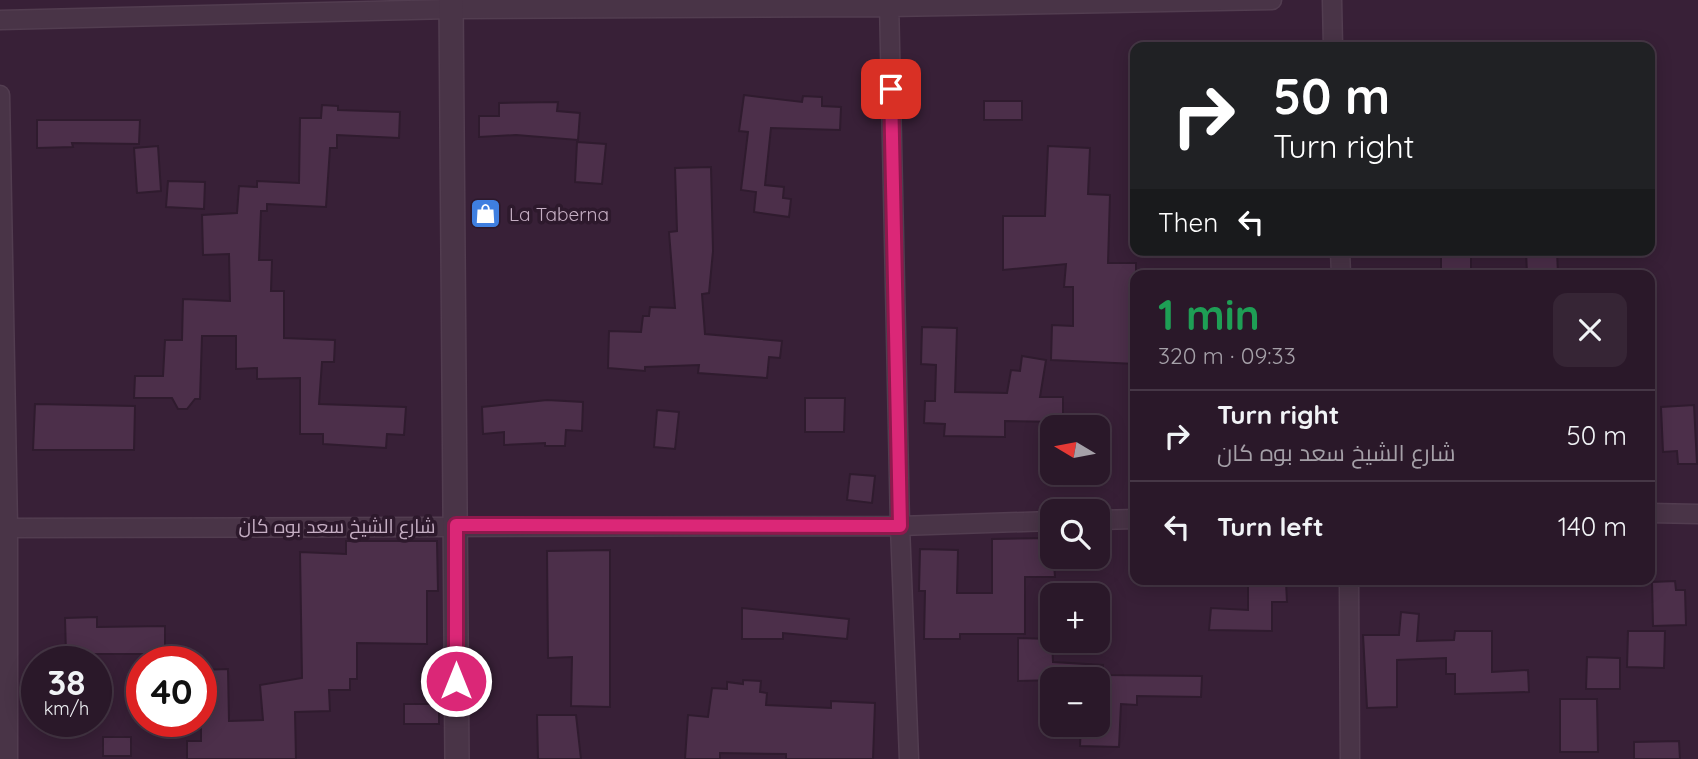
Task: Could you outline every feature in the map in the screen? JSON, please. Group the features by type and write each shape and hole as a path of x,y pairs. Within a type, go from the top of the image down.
{"street":[{"path":"0,20 451,4 889,4 1272,0"},
{"path":"1332,0 1334,42"},
{"path":"451,4 457,759"},
{"path":"889,4 900,526 909,759"},
{"path":"0,95 8,759"},
{"path":"1655,513 1698,514"},
{"path":"1110,520 1130,519"},
{"name":"شارع الشيخ سعد بوه كان","path":"4,528 900,526 1040,521"},
{"path":"1349,585 1350,759"}],"building":[{"path":"744,95 802,102 803,96 822,97 822,106 841,107 840,130 771,128 765,185 784,187 783,198 791,199 789,217 754,212 756,192 741,190 748,132 739,131"},
{"path":"984,101 1022,101 1022,120 984,120"},
{"path":"558,102 557,111 580,113 578,140 516,135 479,137 479,116 499,116 499,103"},
{"path":"322,105 338,106 338,110 400,112 399,138 337,135 337,148 330,148 326,207 267,204 267,211 261,211 259,260 272,260 271,291 284,291 284,338 335,340 334,362 322,362 319,404 406,407 404,435 387,434 386,448 323,444 323,434 300,434 300,378 257,379 257,368 236,369 236,336 202,336 200,399 195,399 187,409 178,409 172,398 134,398 135,376 163,376 165,340 182,340 183,299 230,301 229,254 203,255 202,215 237,213 239,186 257,187 257,181 299,183 300,118 321,118"},
{"path":"37,120 140,120 139,144 72,143 73,147 37,148"},
{"path":"577,142 606,144 602,184 575,182"},
{"path":"158,146 161,191 137,193 134,148"},
{"path":"1048,146 1090,148 1088,194 1110,195 1108,263 1136,263 1136,270 1130,270 1130,364 1051,360 1052,325 1073,326 1073,287 1064,287 1066,264 1003,270 1003,216 1045,216"},
{"path":"711,167 713,251 709,293 702,294 705,334 782,341 780,358 769,357 767,378 698,373 699,365 645,367 645,371 608,368 609,331 641,332 643,316 649,316 650,307 675,308 669,232 677,231 675,168"},
{"path":"168,181 205,182 204,209 166,207"},
{"path":"1441,256 1471,256 1471,270 1441,270"},
{"path":"1526,256 1557,256 1558,270 1527,270"},
{"path":"922,327 957,328 955,392 1007,393 1011,370 1020,371 1022,356 1046,360 1040,397 1063,397 1063,415 1040,415 1040,422 1005,421 1005,437 944,436 945,424 924,423 925,401 935,401 936,365 921,364"},
{"path":"805,398 845,398 844,432 805,432"},
{"path":"547,400 583,402 582,431 566,430 565,446 545,446 545,443 504,445 504,432 483,434 482,407"},
{"path":"35,404 135,406 134,450 33,450"},
{"path":"1694,405 1697,464 1678,464 1677,451 1663,452 1661,407"},
{"path":"657,410 679,412 675,449 654,447"},
{"path":"850,474 875,476 872,503 847,500"},
{"path":"1040,538 1040,569 1054,569 1055,577 1025,577 1025,634 960,634 960,639 924,639 925,591 919,591 920,549 958,550 957,593 992,593 992,539"},
{"path":"346,541 437,541 438,591 427,591 427,644 357,643 357,679 350,679 350,690 329,690 330,711 295,712 296,759 187,759 187,741 201,741 201,737 217,737 217,669 228,669 229,721 263,720 260,685 302,678 300,552 346,554"},
{"path":"610,550 610,707 571,706 572,657 548,658 547,551"},
{"path":"1675,581 1676,590 1685,590 1686,625 1653,626 1652,585 1655,585 1655,582"},
{"path":"1248,585 1286,585 1287,602 1272,602 1272,631 1209,630 1211,608 1248,610"},
{"path":"742,608 849,619 847,639 783,633 783,639 742,639"},
{"path":"1401,612 1419,614 1417,641 1454,640 1455,631 1492,631 1492,672 1528,670 1529,692 1455,694 1455,674 1446,674 1446,658 1397,660 1397,707 1367,708 1363,635 1399,635"},
{"path":"97,617 97,627 165,626 165,646 126,646 126,654 112,654 112,646 66,646 65,618"},
{"path":"1628,631 1665,631 1664,668 1627,667"},
{"path":"1018,638 1040,639 1040,653 1053,653 1053,662 1103,665 1040,667 1040,680 1018,681"},
{"path":"1587,657 1620,658 1620,689 1586,689"},
{"path":"1110,675 1202,676 1201,697 1137,696 1137,705 1121,704 1119,747 1080,746 1080,737 1110,737"},
{"path":"743,680 761,681 760,692 767,693 766,705 831,708 831,701 875,703 873,759 786,759 786,754 720,753 720,759 685,759 688,715 708,717 712,688 727,689 727,682 743,684"},
{"path":"1560,699 1597,699 1598,752 1560,752"},
{"path":"404,704 439,704 439,724 404,724"},
{"path":"537,715 576,715 581,759 538,759"},
{"path":"103,737 131,737 131,756 103,756"},
{"path":"1679,741 1680,759 1634,759 1634,742"}],"place":[{"name":"La Taberna","path":"486,214"}],"route":[{"path":"456,681 456,525 900,526 891,89"}]}
